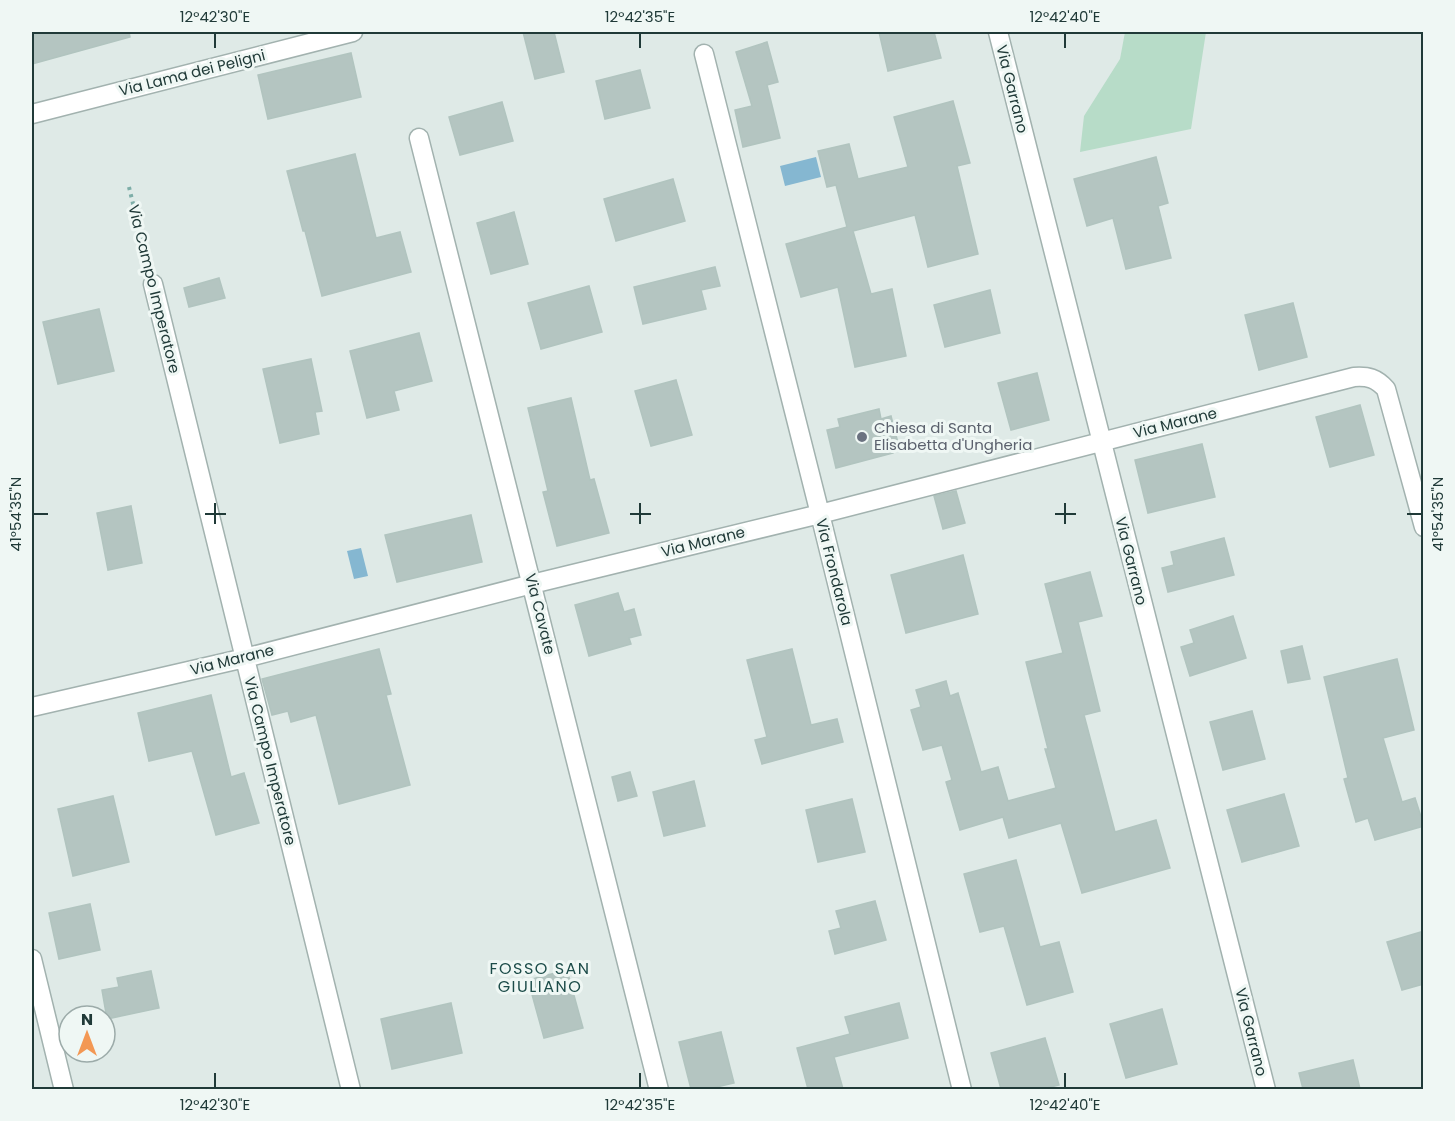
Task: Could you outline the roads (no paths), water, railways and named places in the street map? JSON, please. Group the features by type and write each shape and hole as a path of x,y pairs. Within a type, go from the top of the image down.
{"street":[{"name":"Via Lama dei Peligni","path":"32,114 352,32"},
{"name":"Via Garrano","path":"998,32 1266,1089"},
{"name":"Via Frondarola","path":"704,54 962,1089"},
{"name":"Via Cavate","path":"419,138 659,1089"},
{"name":"Via Campo Imperatore","path":"153,284 351,1089"},
{"name":"Via Marane","path":"32,707 245,658 1354,377 1374,378 1381,383 1388,395 1424,527"},
{"path":"32,959 64,1089"}],"water":[{"path":"816,157 821,177 785,186 780,166"},
{"path":"361,548 368,576 354,579 347,551"}],"place":[{"name":"Chiesa di Santa Elisabetta d'Ungheria","path":"862,437"}],"district":[{"name":"FOSSO SAN GIULIANO","path":"540,977"}]}
